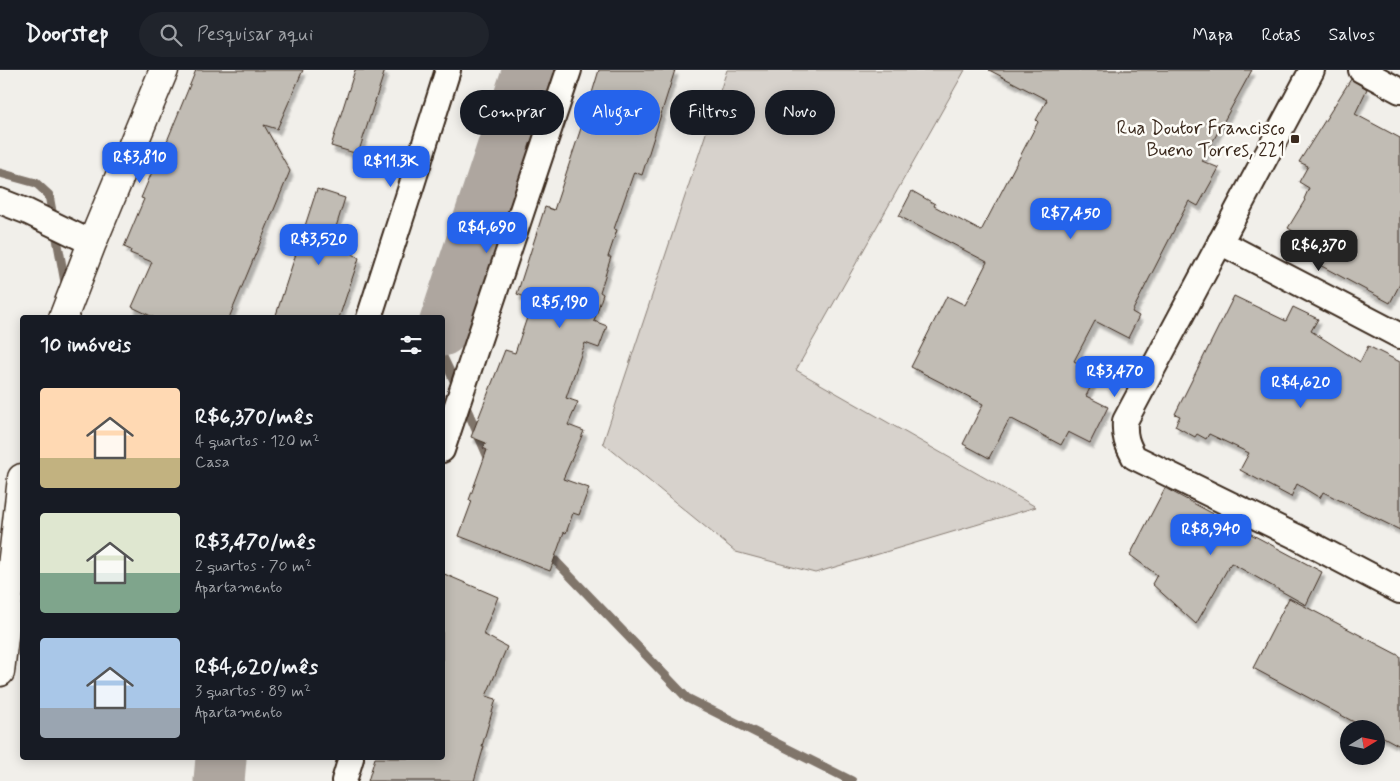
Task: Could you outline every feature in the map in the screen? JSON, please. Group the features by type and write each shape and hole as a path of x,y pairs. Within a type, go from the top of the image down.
{"street":[{"path":"64,315 92,243 164,70"},
{"path":"369,315 414,182 448,70"},
{"path":"445,441 569,70"},
{"path":"1312,70 1125,421 1124,433 1134,457 1295,536 1400,591"},
{"path":"1361,70 1400,91"},
{"path":"0,202 40,218 92,243"},
{"path":"1220,242 1400,336"},
{"path":"0,672 20,496"},
{"path":"344,781 350,760"}],"shaded area":[{"path":"727,70 965,70 796,370 1036,507 815,573 736,552 603,443 705,135 755,135 755,90 720,90"}],"building":[{"path":"196,70 303,70 277,129 264,125 290,171 230,315 149,315 132,307 152,262 130,253 131,250 124,247 144,199 141,198 152,172 154,173"},
{"path":"355,70 385,70 358,154 331,146"},
{"path":"599,70 675,70 660,118 660,90 593,90"},
{"path":"989,70 1252,70 1202,161 1219,168 1198,206 1189,201 1132,312 1139,316 1128,338 1095,321 1074,361 1097,374 1086,396 1108,407 1090,443 1068,432 1061,445 1010,418 989,458 963,444 983,404 911,367 947,296 965,305 987,262 899,216 912,191 935,204 934,206 981,231 1038,122 1036,120 1047,100"},
{"path":"1351,79 1367,89 1355,114 1400,138 1400,284 1390,303 1316,263 1323,251 1288,228 1305,200 1309,188 1299,182 1308,166 1299,162"},
{"path":"579,135 655,135 642,175 634,172 614,229 617,230 608,257 611,257 600,292 603,294 594,321 607,326 599,348 585,343 566,398 578,402 568,425 584,431 563,479 589,488 579,515 573,513 566,533 564,532 550,571 459,536 472,501 469,500 487,450 483,448 486,443 471,437 505,350 515,353 533,300 517,294 545,207 554,210"},
{"path":"317,189 345,198 332,240 359,258 340,315 276,315"},
{"path":"1234,296 1286,321 1293,307 1318,319 1311,331 1360,362 1368,346 1400,362 1400,530 1323,492 1320,498 1297,484 1291,497 1240,470 1249,453 1209,434 1206,439 1197,434 1195,437 1175,426 1180,416 1175,414"},
{"path":"1165,488 1322,572 1306,605 1231,563 1196,624 1152,584 1157,575 1130,555"},
{"path":"445,574 498,597 483,634 507,647 486,696 496,699 474,781 368,781 374,760 445,760"},
{"path":"1289,598 1400,656 1400,746 1385,738 1385,720 1350,720 1253,668"}],"waterway":[{"path":"445,322 528,70"},
{"path":"0,173 36,183 49,195 66,288"},
{"path":"445,361 458,389"},
{"path":"463,400 490,462"},
{"path":"547,552 687,698 852,781"},
{"path":"219,781 221,760"}],"place":[{"name":"Rua Doutor Francisco Bueno Torres, 221","path":"1295,139"}]}
